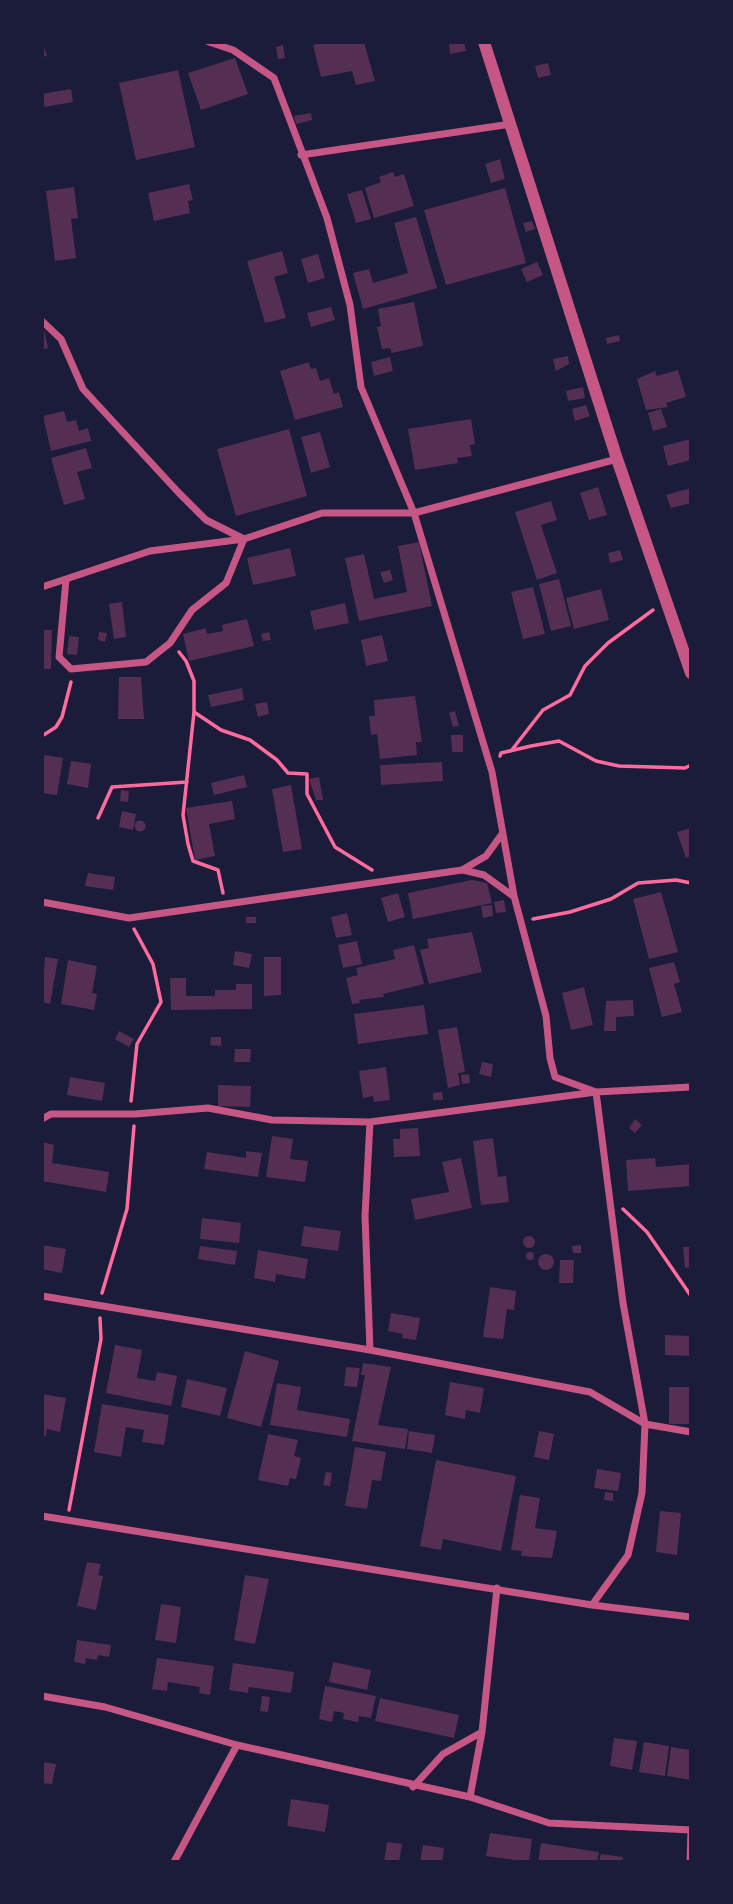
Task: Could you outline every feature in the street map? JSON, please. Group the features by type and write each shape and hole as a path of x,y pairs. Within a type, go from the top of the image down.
{"street":[{"path":"209,42 233,50 274,78 327,218 346,293 361,387 414,513 492,772 514,896 546,1016 550,1058 555,1077 596,1092"},
{"path":"484,42 617,459 691,673"},
{"path":"301,155 511,124"},
{"path":"42,321 61,340 83,389 178,492 206,520 244,539"},
{"path":"42,587 150,551 244,539 322,513 414,513 617,459"},
{"path":"66,580 59,657 71,669 146,662 170,643 192,610 226,583 244,539"},
{"path":"463,870 486,856 502,834"},
{"path":"42,902 129,918 463,870 484,875 514,896"},
{"path":"42,1119 51,1114 135,1114 208,1108 272,1119 370,1122 596,1092 691,1087"},
{"path":"592,1605 628,1555 642,1493 645,1424 623,1303 596,1092"},
{"path":"370,1122 365,1216 370,1350"},
{"path":"42,1296 370,1350 590,1392 645,1424 691,1432"},
{"path":"42,1516 592,1605 691,1617"},
{"path":"470,1797 482,1732 497,1588"},
{"path":"42,1696 105,1707 237,1745 413,1787 470,1797 549,1823 691,1830 690,1862"},
{"path":"413,1787 443,1754 482,1732"},
{"path":"174,1862 237,1745"}],"path":[{"path":"511,751 542,710 570,695 585,666 608,643 667,598"},
{"path":"170,643 186,661 194,681 194,712 183,815 193,861 218,870 224,903"},
{"path":"42,736 56,727 62,717 71,690 71,669"},
{"path":"194,712 221,730 250,740 278,760 288,774 307,774 307,794 335,847 361,861 386,881"},
{"path":"492,772 501,753 559,741 596,761 619,766 685,768 691,765"},
{"path":"99,818 112,787 187,782"},
{"path":"521,921 611,899 638,883 676,880 691,883"},
{"path":"67,1520 101,1339 99,1305 127,1209 135,1114 130,1097 137,1044 161,1002 153,964 129,918"},
{"path":"610,1196 647,1232 691,1296"}],"building":[{"path":"42,42 47,56 42,57"},
{"path":"324,42 364,42 375,81 356,85 352,71 321,77 313,45"},
{"path":"449,42 464,42 466,51 450,54"},
{"path":"283,45 285,58 278,59 276,47"},
{"path":"235,58 248,94 201,110 188,73"},
{"path":"548,63 551,75 538,78 535,66"},
{"path":"178,70 195,147 136,160 119,83"},
{"path":"71,89 73,102 44,107 42,94"},
{"path":"311,113 312,120 296,124 294,116"},
{"path":"500,159 505,179 491,183 485,164"},
{"path":"393,172 395,177 404,174 414,206 374,218 365,188 381,182 379,177"},
{"path":"189,184 193,200 188,201 190,213 154,221 148,193"},
{"path":"74,187 78,218 71,219 76,258 55,261 46,191"},
{"path":"505,188 526,263 446,285 424,210"},
{"path":"362,190 371,219 356,223 347,194"},
{"path":"416,217 437,288 363,309 353,273 369,269 373,283 408,273 394,223"},
{"path":"532,221 535,229 526,232 523,223"},
{"path":"282,251 288,273 274,277 286,318 265,323 247,261"},
{"path":"318,254 325,278 308,283 301,259"},
{"path":"537,262 543,275 527,282 521,269"},
{"path":"414,302 423,346 392,353 390,348 382,349 377,327 381,326 378,309"},
{"path":"331,307 335,320 311,327 307,313"},
{"path":"44,329 48,348 42,350 42,330"},
{"path":"619,335 620,341 607,344 606,338"},
{"path":"568,356 569,364 556,371 553,359"},
{"path":"390,357 393,371 374,376 371,362"},
{"path":"309,362 311,369 316,368 320,381 329,378 334,394 339,392 343,407 295,420 280,371"},
{"path":"678,370 686,397 666,403 668,407 646,410 637,379 655,371 657,376"},
{"path":"583,387 585,398 568,401 566,391"},
{"path":"586,405 590,416 575,421 572,409"},
{"path":"661,409 667,427 653,431 648,413"},
{"path":"64,411 67,422 76,420 79,431 88,428 91,441 51,451 43,416"},
{"path":"471,419 475,444 470,445 472,456 457,458 458,463 415,470 408,429"},
{"path":"289,429 307,496 236,516 217,449"},
{"path":"320,432 330,467 311,473 301,437"},
{"path":"691,439 691,460 668,466 663,446"},
{"path":"86,448 92,468 77,472 85,499 64,505 51,458"},
{"path":"598,487 607,515 589,520 580,493"},
{"path":"691,488 691,503 671,508 666,495"},
{"path":"551,501 557,520 541,525 557,573 537,580 515,512"},
{"path":"419,542 432,606 359,621 345,558 364,554 374,599 407,592 398,546"},
{"path":"290,548 296,576 253,585 247,558"},
{"path":"620,550 623,560 610,563 608,553"},
{"path":"390,570 393,580 384,583 380,572"},
{"path":"559,579 571,626 551,631 539,584"},
{"path":"533,587 545,634 523,639 511,592"},
{"path":"601,589 609,620 574,629 566,598"},
{"path":"122,602 126,637 114,639 109,604"},
{"path":"345,603 349,623 314,630 310,611"},
{"path":"247,619 254,646 189,661 183,634 206,628 207,634 223,631 222,625"},
{"path":"42,630 52,630 51,669 42,669"},
{"path":"99,632 107,633 105,642 98,640"},
{"path":"269,632 271,640 263,641 261,634"},
{"path":"382,635 388,661 366,666 361,640"},
{"path":"69,636 79,637 77,655 67,654"},
{"path":"119,677 141,677 144,719 118,719"},
{"path":"242,688 244,700 211,707 208,695"},
{"path":"415,696 422,742 416,742 417,755 380,759 377,734 371,735 369,716 375,716 374,700"},
{"path":"267,702 269,714 258,717 255,704"},
{"path":"455,711 459,726 453,727 449,713"},
{"path":"451,735 463,735 463,752 452,752"},
{"path":"44,755 63,758 57,795 42,793"},
{"path":"71,761 91,764 88,788 67,784"},
{"path":"442,762 443,781 381,785 380,765"},
{"path":"244,775 247,787 214,795 211,783"},
{"path":"319,777 323,800 316,800 309,779"},
{"path":"291,785 302,849 283,852 272,789"},
{"path":"121,790 129,791 128,802 120,801"},
{"path":"232,801 235,819 209,824 215,856 195,860 186,808"},
{"path":"122,811 136,814 133,830 119,827"},
{"path":"140,821 144,822 144,830 140,831 136,830 135,826 136,822"},
{"path":"691,828 691,856 686,858 677,832"},
{"path":"88,873 115,877 113,890 85,886"},
{"path":"472,880 487,883 492,903 413,919 408,893"},
{"path":"661,892 678,952 649,959 633,899"},
{"path":"398,893 405,917 388,922 381,898"},
{"path":"504,900 506,912 496,913 494,902"},
{"path":"492,905 493,916 483,918 481,906"},
{"path":"347,913 352,935 336,938 331,917"},
{"path":"246,917 256,917 256,923 246,923"},
{"path":"472,932 482,972 429,984 420,950 429,948 427,939"},
{"path":"357,941 362,964 343,968 338,945"},
{"path":"414,945 424,984 352,1004 346,978 358,975 356,968 395,959 393,950"},
{"path":"235,951 252,954 249,968 233,965"},
{"path":"45,957 58,959 50,1004 42,1002"},
{"path":"264,957 281,957 281,995 264,996"},
{"path":"68,960 97,966 92,993 97,994 94,1010 61,1004"},
{"path":"674,962 680,982 674,984 682,1012 662,1017 649,968"},
{"path":"170,978 186,978 186,996 215,996 215,990 236,990 236,984 252,984 252,1009 171,1010"},
{"path":"584,987 593,1025 571,1030 562,993"},
{"path":"633,1000 634,1016 616,1017 616,1031 604,1031 606,1001"},
{"path":"424,1005 428,1034 358,1044 354,1014"},
{"path":"457,1027 465,1072 458,1073 460,1085 448,1088 438,1030"},
{"path":"119,1031 134,1039 129,1047 115,1039"},
{"path":"211,1037 221,1037 221,1046 210,1045"},
{"path":"235,1049 251,1049 250,1062 234,1062"},
{"path":"482,1062 493,1064 491,1077 479,1074"},
{"path":"386,1067 390,1100 374,1102 373,1096 363,1098 359,1071"},
{"path":"469,1074 470,1083 462,1084 461,1075"},
{"path":"70,1077 105,1083 102,1101 67,1095"},
{"path":"218,1085 251,1086 250,1107 218,1106"},
{"path":"442,1092 443,1100 433,1100 433,1093"},
{"path":"635,1119 642,1125 635,1133 629,1128"},
{"path":"418,1128 420,1156 394,1157 393,1139 400,1139 400,1129"},
{"path":"272,1136 293,1139 290,1159 308,1161 305,1182 266,1177"},
{"path":"493,1138 498,1177 506,1176 509,1202 481,1205 473,1141"},
{"path":"42,1142 54,1145 52,1163 109,1172 106,1192 42,1181"},
{"path":"246,1151 262,1153 258,1177 204,1169 207,1152 246,1158"},
{"path":"461,1158 472,1208 415,1220 411,1199 449,1192 442,1162"},
{"path":"655,1158 656,1167 691,1164 691,1186 628,1191 626,1160"},
{"path":"202,1218 241,1223 239,1243 200,1239"},
{"path":"304,1226 341,1231 338,1251 301,1246"},
{"path":"529,1236 535,1242 529,1248 523,1242"},
{"path":"42,1245 66,1249 62,1273 42,1269"},
{"path":"581,1245 581,1253 573,1253 572,1246"},
{"path":"200,1246 237,1251 235,1265 198,1259"},
{"path":"683,1247 691,1247 691,1267 685,1268"},
{"path":"258,1250 308,1259 305,1279 276,1274 275,1282 254,1278"},
{"path":"530,1252 534,1256 530,1260 526,1256"},
{"path":"546,1254 552,1256 552,1268 546,1270 540,1268 538,1262 540,1256"},
{"path":"560,1260 574,1260 573,1283 559,1283"},
{"path":"490,1287 516,1291 514,1310 507,1309 503,1339 483,1337"},
{"path":"391,1313 420,1318 416,1340 402,1338 403,1334 388,1331"},
{"path":"665,1335 691,1336 691,1356 665,1355"},
{"path":"115,1345 142,1350 137,1378 155,1381 157,1372 177,1376 171,1406 106,1393"},
{"path":"245,1351 279,1361 261,1427 227,1418"},
{"path":"363,1363 391,1367 378,1425 408,1429 405,1449 352,1441 365,1375 361,1375"},
{"path":"346,1367 360,1368 357,1387 344,1386"},
{"path":"187,1379 227,1388 220,1416 181,1407"},
{"path":"450,1382 484,1388 480,1413 466,1410 465,1419 445,1415"},
{"path":"277,1383 301,1387 297,1410 350,1419 347,1437 270,1425"},
{"path":"669,1387 690,1387 691,1424 669,1424"},
{"path":"42,1394 66,1398 60,1432 47,1429 46,1436 42,1436"},
{"path":"102,1404 169,1415 164,1445 142,1442 144,1430 126,1427 121,1457 94,1452"},
{"path":"409,1431 435,1435 432,1453 407,1449"},
{"path":"539,1431 554,1434 549,1460 534,1457"},
{"path":"268,1434 298,1440 294,1456 301,1458 296,1479 290,1478 288,1486 258,1480"},
{"path":"355,1447 386,1452 381,1481 372,1480 367,1509 345,1506"},
{"path":"436,1460 516,1476 501,1551 443,1539 441,1550 420,1546"},
{"path":"597,1469 621,1473 618,1491 594,1488"},
{"path":"326,1472 332,1473 330,1486 323,1485"},
{"path":"605,1492 613,1493 613,1501 604,1500"},
{"path":"520,1495 540,1498 535,1528 557,1531 552,1558 521,1556 522,1551 511,1550"},
{"path":"660,1511 681,1513 677,1555 656,1552"},
{"path":"87,1562 101,1564 98,1575 103,1576 96,1610 77,1606"},
{"path":"245,1575 269,1579 255,1644 234,1640"},
{"path":"161,1604 181,1607 176,1643 155,1640"},
{"path":"77,1640 111,1645 109,1657 98,1655 97,1660 86,1658 85,1664 74,1662"},
{"path":"157,1658 214,1666 210,1695 199,1693 200,1687 168,1682 167,1691 152,1689"},
{"path":"333,1662 371,1670 367,1690 329,1682"},
{"path":"233,1663 294,1672 291,1693 249,1687 248,1693 229,1690"},
{"path":"325,1686 376,1696 371,1718 359,1716 358,1722 343,1719 344,1713 334,1711 332,1722 319,1719"},
{"path":"262,1696 270,1697 268,1712 260,1711"},
{"path":"380,1698 459,1715 454,1738 375,1721"},
{"path":"614,1738 637,1741 632,1770 610,1766"},
{"path":"644,1742 669,1746 665,1776 639,1772"},
{"path":"671,1747 691,1750 691,1780 667,1776"},
{"path":"42,1762 56,1764 52,1784 42,1783"},
{"path":"291,1799 329,1805 325,1832 287,1826"},
{"path":"490,1833 532,1839 529,1862 486,1856"},
{"path":"387,1842 402,1844 399,1862 384,1862"},
{"path":"541,1843 599,1852 597,1862 538,1862"},
{"path":"423,1845 444,1848 442,1862 420,1862"},
{"path":"601,1854 623,1857 622,1862 599,1862"}]}
